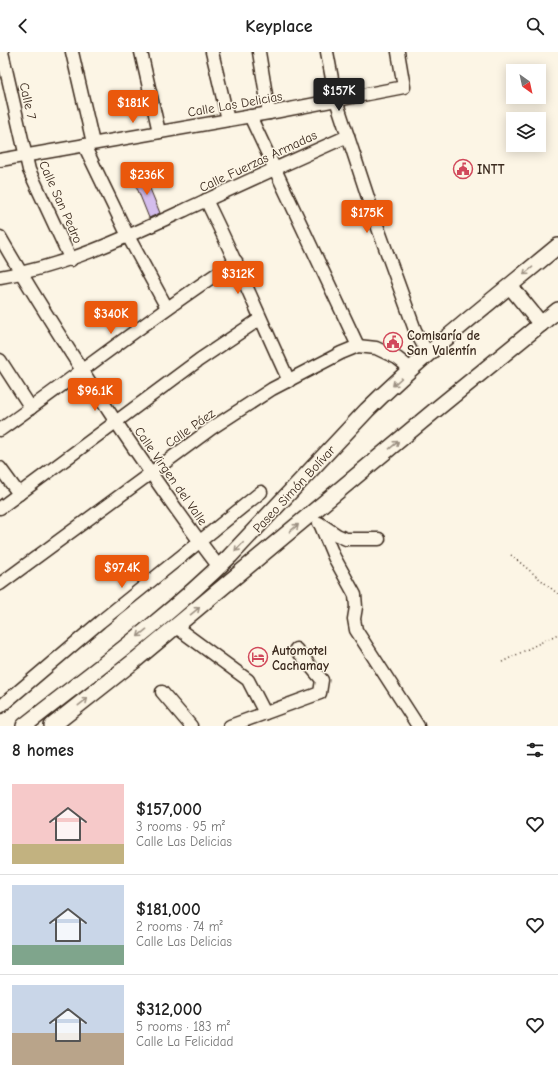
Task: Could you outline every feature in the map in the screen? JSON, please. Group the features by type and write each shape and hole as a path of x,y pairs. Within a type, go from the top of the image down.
{"main road":[{"name":"Paseo Simón Bolívar","path":"24,726 176,605 220,566 367,410 428,354 558,246"},
{"path":"510,286 541,324"},
{"name":"Paseo Simón Bolívar","path":"52,726 176,627 310,514 558,310"}],"street":[{"name":"Calle 7","path":"2,52 26,156"},
{"path":"72,52 88,144 128,236 167,308"},
{"path":"141,52 159,132"},
{"path":"212,52 228,120"},
{"path":"259,52 269,113"},
{"path":"327,52 336,100 378,228 415,330 428,354"},
{"name":"Calle Las Delicias","path":"0,160 269,113 404,87 398,52"},
{"path":"250,116 358,346 376,348 383,351 397,358 411,369"},
{"name":"Calle Fuerzas Armadas","path":"0,277 71,260 128,236 348,136"},
{"name":"Calle San Pedro","path":"26,156 33,181 71,260"},
{"path":"206,200 236,261 260,319 289,381"},
{"name":"Calle Virgen del Valle","path":"0,237 82,371 116,422 199,541 220,566"},
{"path":"0,430 167,308 236,261"},
{"path":"0,508 199,360 260,319"},
{"name":"Calle Páez","path":"0,584 212,428 258,398 341,353 358,346"},
{"path":"0,360 31,408"},
{"path":"0,468 19,494"},
{"name":"Paseo Simón Bolívar","path":"0,707 100,622 261,492"},
{"path":"310,514 321,526 342,538 379,538"},
{"path":"321,526 334,558 355,595 356,607 354,619 356,630 418,726"},
{"path":"176,627 248,680 265,713"},
{"path":"230,726 320,693 322,680 296,649"},
{"path":"162,692 191,726"}],"path":[{"path":"511,555 558,594"},
{"path":"502,662 558,634"}],"building":[{"path":"144,174 160,213 149,218 133,178"}],"place":[{"name":"INTT","path":"463,169"},
{"name":"Comisaría de San Valentín","path":"393,342"},
{"name":"Automotel Cachamay","path":"258,657"}]}
